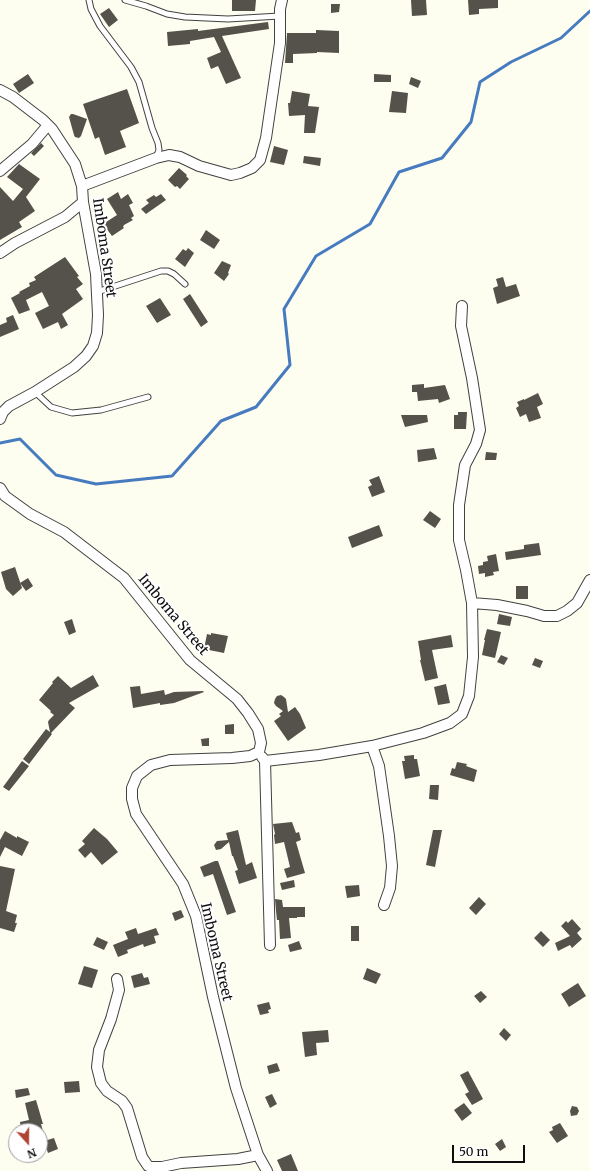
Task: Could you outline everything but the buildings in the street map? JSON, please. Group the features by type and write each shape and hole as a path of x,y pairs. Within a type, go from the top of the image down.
{"street":[{"path":"82,186 156,158 169,155 180,157 199,166 231,175 252,168 260,160 266,138 280,43 280,16 282,0"},
{"name":"Imboma Street","path":"0,90 13,97 48,125 60,139 75,164 82,186 83,202 96,274 98,315 97,333 93,346 86,356 74,367 35,392 9,406 2,412 0,419"},
{"path":"0,171 32,144 48,125"},
{"path":"0,253 15,243 64,217 83,202"},
{"path":"265,761 319,755 372,746 443,726 450,723 462,714 469,696 472,657 472,604 459,540 459,505 465,466 476,444 480,430 472,378 461,326 462,306"},
{"name":"Imboma Street","path":"0,488 5,496 30,514 64,532 124,578 190,660 237,699 258,729 260,743 259,752 250,756 170,760 151,765 137,776 132,788 132,799 136,814 183,884 196,916 213,997 236,1088 258,1155 267,1171"},
{"path":"472,604 498,605 544,616 557,616 567,611 577,603 590,580"},
{"path":"372,746 379,766 392,866 390,888 384,905"},
{"path":"259,752 265,761 270,945"},
{"path":"117,979 119,990 99,1050 97,1066 101,1083 107,1091 122,1101 127,1108 142,1157 148,1166 162,1167 181,1163 238,1159 258,1155"}],"lane":[{"path":"90,0 91,9 100,26 131,66 139,82 152,128 158,143 159,150 156,158"},
{"path":"125,0 167,14 185,17 228,19 280,16"},
{"path":"97,292 161,271 168,271 174,274 185,284"},
{"path":"35,392 51,407 72,413 101,410 148,397"}],"waterway":[{"path":"0,443 20,439 56,475 96,484 172,476 221,421 256,407 290,365 284,309 316,256 370,224 399,172 442,158 471,122 480,82 511,62 561,38 590,11"}]}
